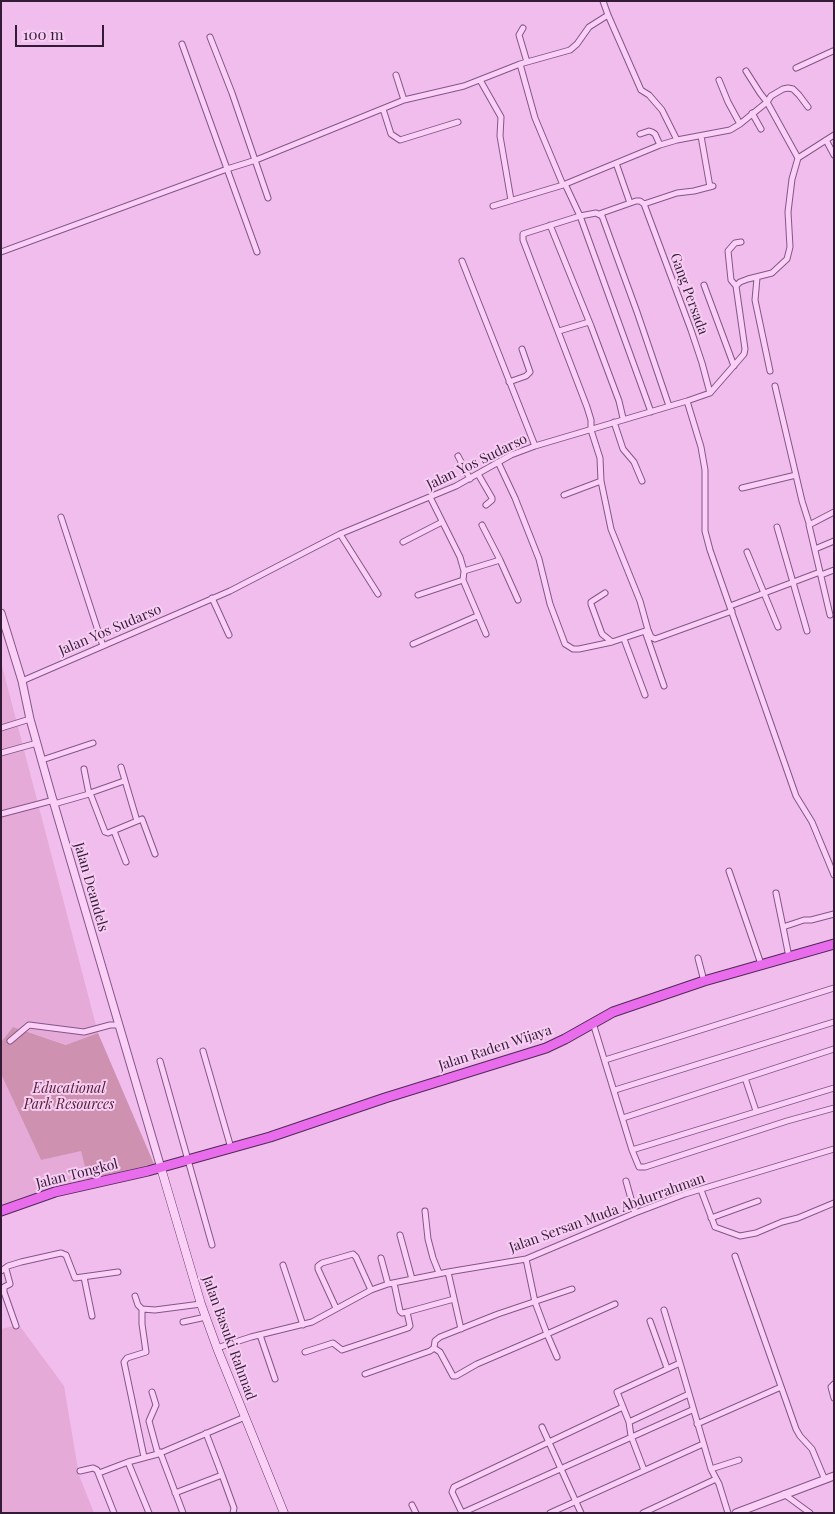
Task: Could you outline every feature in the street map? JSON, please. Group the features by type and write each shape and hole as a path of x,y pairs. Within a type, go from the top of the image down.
{"highway":[{"name":"Jalan Raden Wijaya","path":"161,1168 231,1148 546,1048 565,1040 613,1012 761,964 834,944"},
{"name":"Jalan Tongkol","path":"1,1211 55,1192 161,1168"}],"main road":[{"name":"Jalan Basuki Rahmad","path":"161,1168 201,1304 284,1513"}],"street":[{"path":"603,1 640,88 662,110 677,140"},
{"path":"1,252 256,160 404,100 449,91 520,64 574,48 589,27 608,15"},
{"path":"523,28 519,35 527,62"},
{"path":"210,37 256,160 268,198"},
{"path":"182,44 257,252"},
{"path":"796,68 833,52"},
{"path":"520,64 538,125 564,185 580,216 650,412"},
{"path":"746,71 767,102 798,158"},
{"path":"396,75 404,100"},
{"path":"480,80 501,117 500,134 511,200"},
{"path":"719,80 740,124"},
{"path":"494,206 564,185 660,145 726,131 740,124 767,102 771,96 783,89 793,89 808,107"},
{"path":"383,109 392,134 400,140 458,122"},
{"path":"752,113 761,129"},
{"path":"640,134 652,132 655,134 660,145"},
{"path":"736,286 740,282 757,278 778,269 787,260 789,254 788,212 792,179 798,158 834,135"},
{"path":"664,686 646,630 640,601 612,529 601,481 600,458 591,430 591,420 587,407 522,237 526,233 580,216 599,214 640,201 644,204 677,193 712,186 701,136"},
{"path":"826,140 834,154"},
{"path":"616,163 630,203"},
{"name":"Gang Persada","path":"644,204 691,330 710,393"},
{"path":"599,214 604,220 669,406"},
{"path":"550,225 590,324 624,418"},
{"name":"Jalan Yos Sudarso","path":"22,681 230,591 340,534 470,479 511,455 624,418 710,393 744,354 745,349 736,286 731,280 728,270 728,252 735,243 741,242"},
{"path":"462,261 535,446"},
{"path":"757,278 755,300 770,371"},
{"path":"704,285 734,366"},
{"path":"560,334 590,324"},
{"path":"509,382 526,376 530,372 522,349"},
{"path":"775,386 830,616"},
{"path":"686,401 701,447 705,470 705,531 710,550 796,796 812,824 834,876"},
{"path":"614,422 623,449 634,462 642,481"},
{"path":"458,456 470,479"},
{"path":"498,462 515,498 539,559 547,595 565,644 573,649 579,649 624,639 646,630"},
{"path":"478,474 492,498 486,505"},
{"path":"742,488 796,475"},
{"path":"564,495 601,481"},
{"path":"430,497 460,557 464,571 462,574 463,580 486,634"},
{"path":"809,523 834,512"},
{"path":"60,517 103,646"},
{"path":"403,542 442,522"},
{"path":"482,525 518,600"},
{"path":"777,527 807,631"},
{"path":"340,534 378,594"},
{"path":"815,548 834,541"},
{"path":"746,552 778,626"},
{"path":"464,571 500,560"},
{"path":"646,630 655,639 731,609 793,581 834,570"},
{"path":"418,595 463,580"},
{"path":"606,593 591,602 591,604 602,634 612,642"},
{"path":"212,598 229,635"},
{"path":"827,604 834,601"},
{"name":"Jalan Deandels","path":"1,613 22,681 30,719 114,1012 161,1168"},
{"path":"413,644 478,616"},
{"path":"624,639 645,695"},
{"path":"1,728 30,719"},
{"path":"1,753 37,743"},
{"path":"42,760 93,743"},
{"path":"121,767 137,821"},
{"path":"84,769 90,794 105,832 114,831 141,819 144,821 155,854"},
{"path":"1,814 90,794 124,781"},
{"path":"114,831 126,862"},
{"path":"729,871 761,964"},
{"path":"776,893 789,957"},
{"path":"783,927 804,920 834,914"},
{"path":"698,958 704,982"},
{"path":"606,1060 834,988"},
{"path":"615,1090 834,1022"},
{"path":"593,1023 639,1168 834,1108"},
{"path":"10,1041 29,1025 84,1032 119,1024"},
{"path":"623,1118 834,1050"},
{"path":"203,1051 231,1148"},
{"path":"160,1061 212,1245"},
{"path":"745,1078 756,1111"},
{"path":"632,1150 834,1088"},
{"name":"Jalan Sersan Muda Abdurrahman","path":"217,1348 312,1322 372,1290 391,1283 526,1258 634,1213 834,1149"},
{"path":"626,1181 634,1213"},
{"path":"701,1190 715,1227 740,1236 798,1218 834,1203"},
{"path":"711,1218 758,1201"},
{"path":"425,1211 428,1239 439,1273"},
{"path":"400,1235 412,1279"},
{"path":"16,1326 4,1292 4,1287 10,1284 4,1270 8,1266 61,1253 68,1258 73,1276 77,1278 118,1272"},
{"path":"336,1308 318,1269 318,1266 322,1263 353,1254 372,1290"},
{"path":"735,1256 800,1436 812,1449 825,1480"},
{"path":"381,1258 402,1313 454,1299"},
{"path":"526,1258 535,1302 557,1357"},
{"path":"283,1265 303,1324"},
{"path":"448,1272 462,1329"},
{"path":"84,1277 92,1316"},
{"path":"365,1374 430,1351 434,1348 435,1341 438,1338 498,1314 572,1289"},
{"path":"135,1296 138,1305 142,1309 155,1310 201,1304"},
{"path":"434,1348 440,1352 452,1374 456,1376 478,1364 615,1304"},
{"path":"142,1309 146,1352 126,1358 124,1362 144,1457"},
{"path":"664,1310 692,1410 711,1469 728,1513"},
{"path":"305,1352 331,1343 342,1350 408,1328 410,1326 407,1312"},
{"path":"183,1322 206,1317"},
{"path":"650,1321 667,1368"},
{"path":"260,1335 275,1380"},
{"path":"644,1470 631,1436 629,1422 617,1395 618,1390 680,1363"},
{"path":"834,1384 831,1387 834,1398"},
{"path":"697,1424 781,1387"},
{"path":"152,1392 156,1405 149,1422 183,1513"},
{"path":"629,1422 689,1394"},
{"path":"622,1407 454,1487 452,1492 462,1513 692,1410"},
{"path":"99,1473 159,1453 245,1417"},
{"path":"542,1427 581,1513"},
{"path":"206,1433 234,1508 234,1513"},
{"path":"550,1513 703,1444"},
{"path":"711,1469 739,1460"},
{"path":"128,1462 149,1513"},
{"path":"80,1471 95,1468 99,1473 114,1513"},
{"path":"175,1493 222,1474"},
{"path":"736,1513 834,1476"},
{"path":"643,1513 716,1479"},
{"path":"784,1494 810,1513"},
{"path":"412,1505 416,1513"}],"shaded area":[{"path":"1,662 98,1033 67,1045 13,1027 1,1042"},
{"path":"1,1074 41,1160 81,1150 88,1179 1,1216"},
{"path":"19,1325 64,1386 79,1475 94,1513 1,1513 1,1329"}],"green space":[{"name":"Educational Park Resources","path":"13,1027 66,1045 98,1033 154,1164 88,1179 81,1151 41,1160 1,1074 1,1042"}]}
